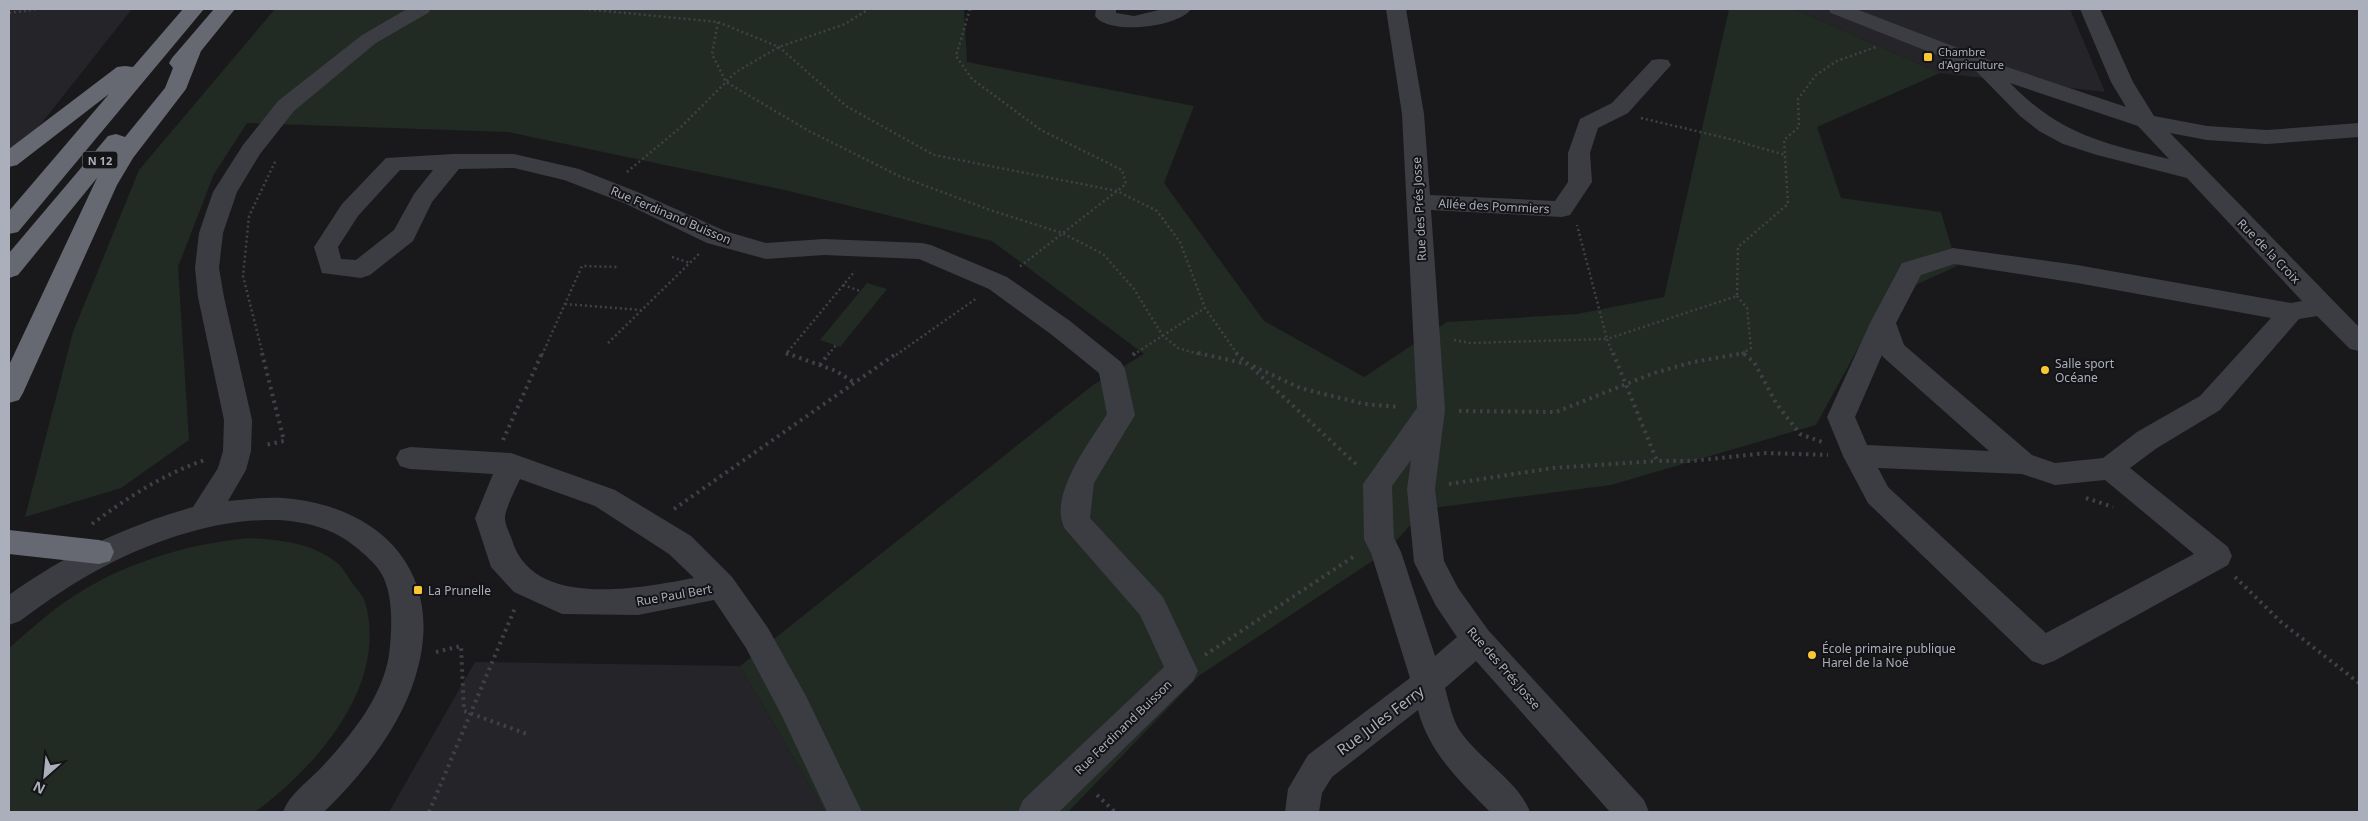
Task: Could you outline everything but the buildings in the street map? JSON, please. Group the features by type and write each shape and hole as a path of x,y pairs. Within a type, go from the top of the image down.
{"highway":[{"name":"N 12","path":"9,226 194,9"},
{"name":"N 12","path":"9,269 225,9"},
{"path":"9,160 170,38"},
{"path":"9,392 105,186 123,155 175,89 191,50"},
{"path":"9,542 99,552"}],"street":[{"path":"204,515 232,470 237,451 238,420 211,297 207,268 211,233 225,192 251,150 286,106 369,39 421,9"},
{"path":"1106,9 1105,16 1122,23 1150,20 1181,9"},
{"name":"Rue des Prés Josse","path":"1396,9 1413,114 1419,202 1431,410 1421,489 1429,562 1447,597 1478,640 1632,812"},
{"path":"1838,9 1983,66 2085,102 2146,120 2207,133 2266,137 2359,130"},
{"name":"Rue de la Croix","path":"2090,9 2122,82 2146,120 2322,306 2359,342"},
{"name":"Allée des Pommiers","path":"1419,202 1562,209 1580,182 1579,153 1588,124 1620,108 1660,65"},
{"path":"1983,66 2013,100 2057,132 2089,144 2186,164 2196,140 2207,133"},
{"name":"Rue Ferdinand Buisson","path":"453,161 422,199 404,236 361,269 331,267 326,247 350,210 394,163 453,161 514,161 571,174 607,188 716,237 766,251 824,247 922,251 998,283 1061,328 1112,370 1121,415 1080,482 1075,521 1152,606 1182,671 1034,812"},
{"path":"2110,468 2217,556 2043,651 1878,495 1857,456 1841,417 1882,323 1911,269 1953,256 2077,274 2291,312 2322,306"},
{"path":"1857,456 2022,463 2055,474 2110,468 2147,440 2210,403 2291,312"},
{"path":"1882,323 1892,350 2022,463"},
{"path":"1431,410 1377,484 1379,539 1386,552 1428,683 1438,722 1448,742 1466,764 1513,812"},
{"name":"Rue Paul Bert","path":"410,458 502,464 605,498 680,545 721,586 757,638 794,706 840,810"},
{"name":"Rue Paul Bert","path":"502,464 490,518 502,558 525,583 562,601 628,602 721,586"},
{"path":"9,612 45,584 99,552 152,530 204,515 265,509 319,515 363,534 393,565 407,607 404,658 389,700 331,799 300,812"},
{"name":"Rue Jules Ferry","path":"1302,812 1305,789 1320,766 1428,683 1478,640"}],"path":[{"path":"9,13 38,9"},
{"path":"584,9 718,22 779,47 846,106 934,155 1116,191 1157,211 1180,242 1205,308 1236,352 1377,484"},
{"path":"607,188 681,127 736,72 779,47 845,24 869,9"},
{"path":"650,526 998,283 1126,184 1122,170 1042,130 972,79 956,56 970,9"},
{"path":"718,22 712,54 726,82 765,103 809,131 899,176 990,210 1062,234 1103,254 1134,289 1163,336 1178,348 1221,360 1249,364 1300,388 1364,404 1431,410 1556,412 1625,384 1693,362 1744,354 1751,348 1747,308 1737,296 1738,247 1788,204 1784,140 1799,127 1798,99 1816,75 1836,61 1911,38"},
{"path":"1620,108 1646,120 1730,139 1785,156"},
{"path":"1562,209 1576,220 1607,339 1657,461"},
{"path":"608,343 716,237"},
{"path":"855,383 836,371 786,354 874,249"},
{"path":"672,257 690,263"},
{"path":"502,464 565,304 582,266 619,268"},
{"path":"843,285 860,291"},
{"path":"1426,335 1470,342 1607,339 1737,296"},
{"path":"565,304 641,310"},
{"path":"1112,370 1205,308"},
{"path":"820,365 836,345"},
{"path":"1744,354 1754,362 1776,403 1800,434 1857,456"},
{"path":"1421,489 1497,474 1602,462 1691,461 1766,453 1857,456"},
{"path":"2083,498 2116,508"},
{"path":"1182,671 1379,539"},
{"path":"2211,560 2233,575 2280,622 2359,683"},
{"path":"429,812 525,583"},
{"path":"404,658 461,646 464,711 527,734"}],"shaded area":[{"path":"9,9 132,9 9,164"},
{"path":"275,9 964,9 967,62 1194,106 1164,183 1264,321 1364,377 1447,322 1577,314 1664,297 1729,9 1794,9 1940,73 1817,127 1841,198 1941,212 1957,266 1885,299 1816,425 1611,485 1425,509 1386,552 1200,675 1068,812 825,812 740,666 1093,385 1144,354 992,241 789,191 508,132 247,123 214,174 178,267 189,440 121,488 25,517 73,332 139,170"},
{"path":"1794,9 2070,9 2105,92 1940,73"},
{"path":"867,283 887,289 840,347 820,340"},
{"path":"250,538 295,544 327,556 341,567 365,602 370,633 367,664 357,693 342,721 323,748 301,772 255,812 9,812 9,648 62,604 105,578 176,551 200,545"},
{"path":"475,662 740,666 825,812 389,812"}],"place":[{"name":"Chambre d'Agriculture","path":"1928,57"},
{"name":"Salle sport Océane","path":"2045,370"},
{"name":"La Prunelle","path":"418,590"},
{"name":"École primaire publique Harel de la Noë","path":"1812,655"}]}
